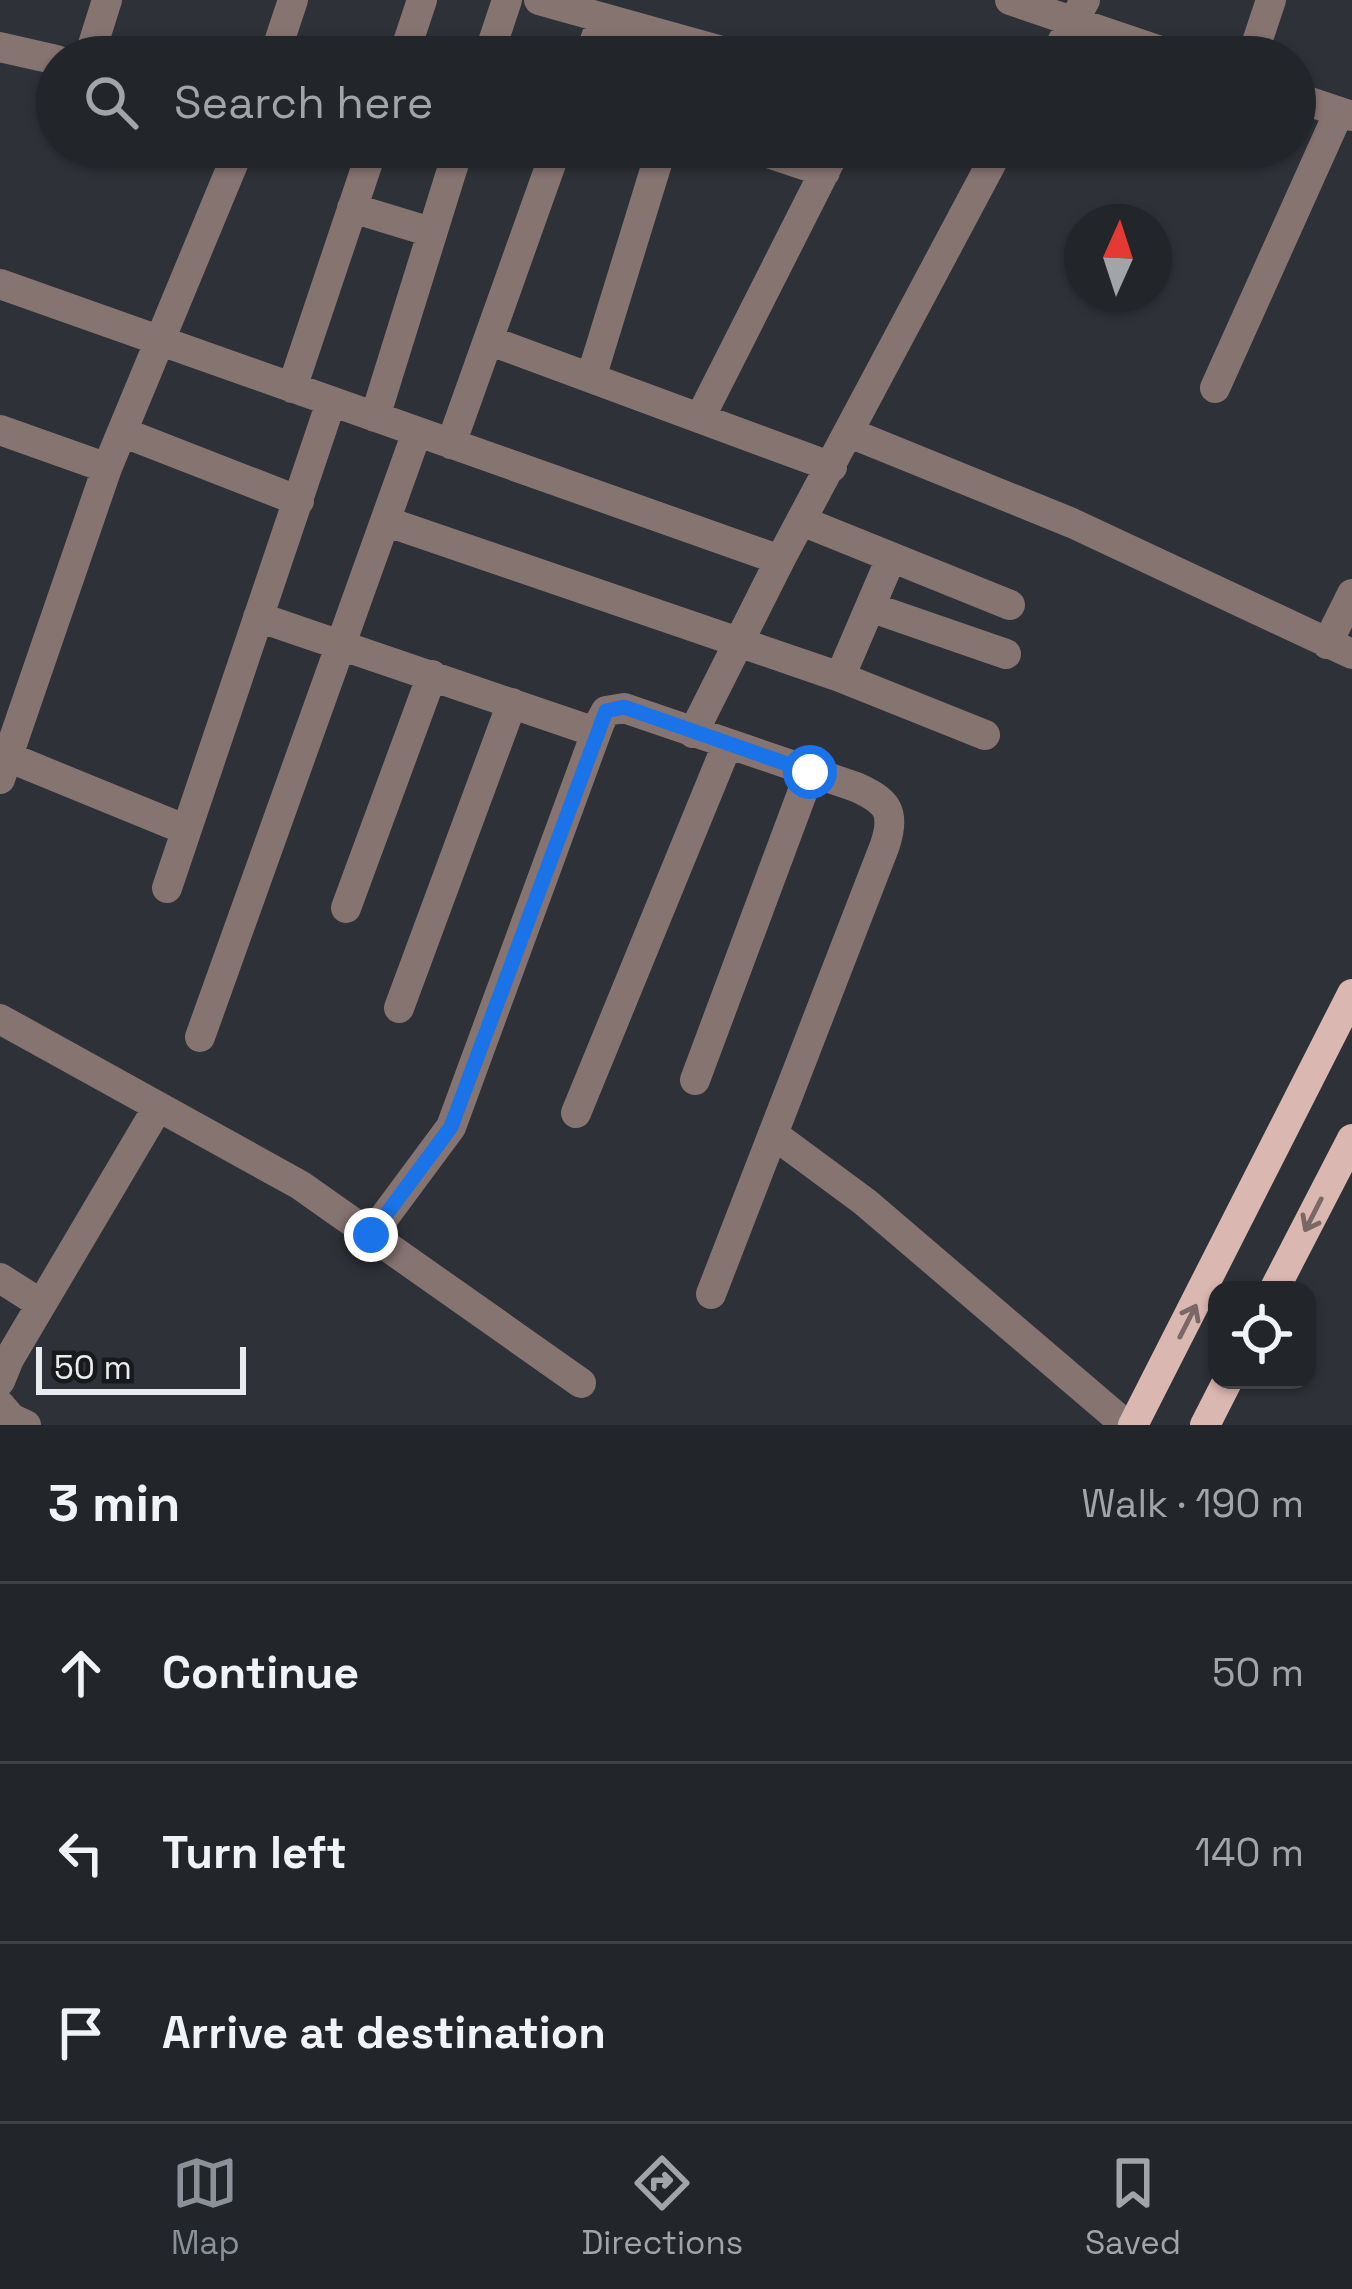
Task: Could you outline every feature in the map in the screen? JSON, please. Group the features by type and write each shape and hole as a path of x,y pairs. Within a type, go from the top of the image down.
{"main road":[{"path":"1130,1425 1352,994"},
{"path":"1279,1281 1352,1139"},
{"path":"1205,1425 1223,1389"}],"street":[{"path":"96,36 107,0"},
{"path":"281,36 293,0"},
{"path":"410,36 422,0"},
{"path":"495,36 507,0"},
{"path":"539,0 652,36"},
{"path":"1010,0 1080,11 1133,36"},
{"path":"1259,36 1271,0"},
{"path":"597,36 603,18"},
{"path":"0,47 36,56"},
{"path":"1215,388 1346,114 1316,104"},
{"path":"184,829 4,768 107,468 231,168"},
{"path":"292,388 366,168"},
{"path":"375,417 452,168"},
{"path":"452,444 549,168"},
{"path":"591,378 656,168"},
{"path":"700,418 827,168"},
{"path":"693,733 989,168"},
{"path":"352,208 431,232"},
{"path":"0,284 780,560"},
{"path":"488,340 832,467"},
{"path":"167,888 331,402"},
{"path":"0,430 107,468"},
{"path":"122,432 299,501"},
{"path":"200,1037 417,432"},
{"path":"850,433 1072,523 1340,649 1352,594"},
{"path":"385,521 840,676 985,735"},
{"path":"802,521 1010,605"},
{"path":"840,676 892,557"},
{"path":"870,607 1006,654"},
{"path":"258,617 595,733"},
{"path":"346,908 431,675"},
{"path":"399,1008 512,704"},
{"path":"371,1235 451,1127 595,733 606,711 614,706 880,798 891,810 892,826 711,1294"},
{"path":"575,1113 727,746"},
{"path":"695,1080 810,772"},
{"path":"0,1019 300,1185 581,1384"},
{"path":"0,1381 158,1107"},
{"path":"773,1134 865,1202 1130,1425"},
{"path":"0,1278 41,1304"},
{"path":"0,1405 26,1425"}],"route":[{"path":"371,1235 451,1127 606,711 624,707 810,772"}]}
